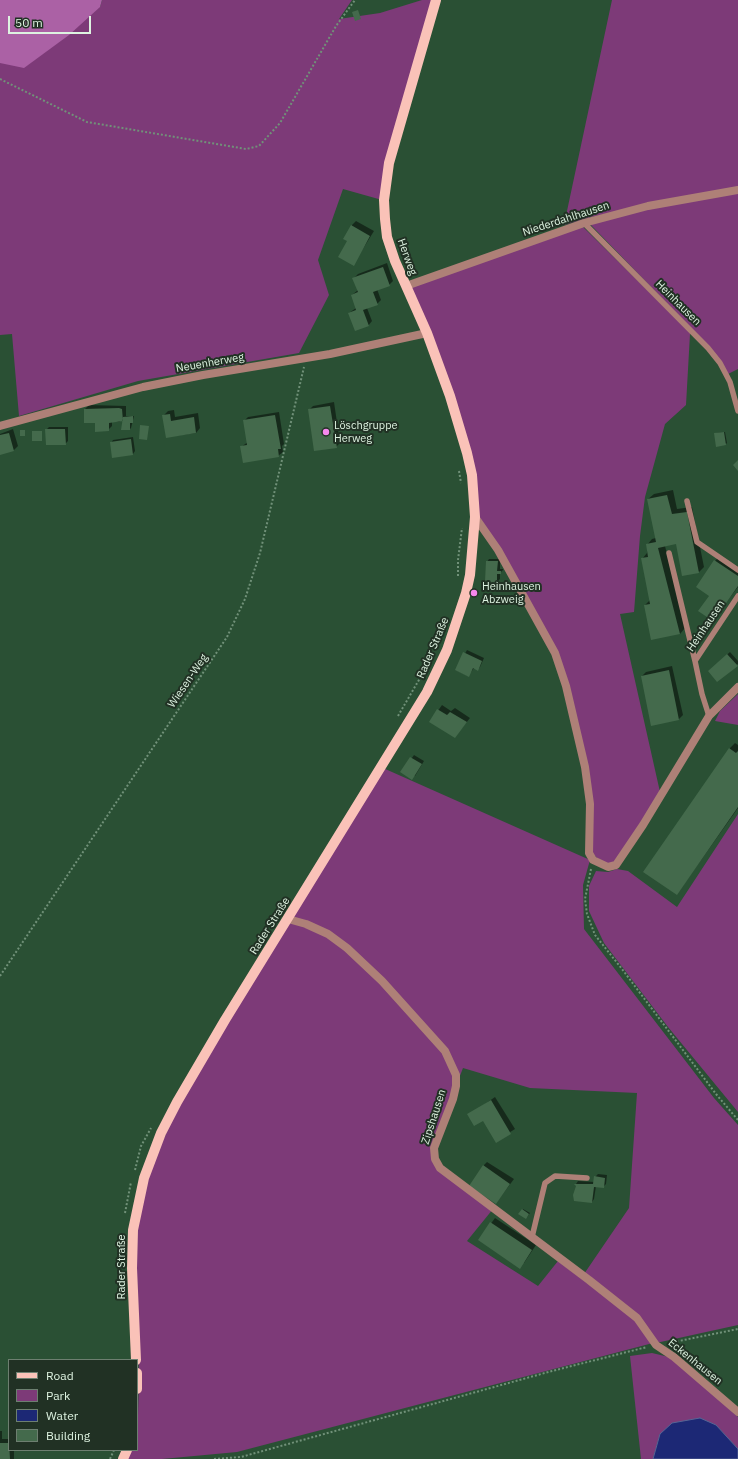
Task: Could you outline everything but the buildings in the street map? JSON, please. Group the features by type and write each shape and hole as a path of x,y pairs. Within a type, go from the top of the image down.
{"main road":[{"name":"Herweg","path":"436,0 393,145 386,179 384,200 387,237 450,396 468,453 475,517"},
{"name":"Rader Straße","path":"136,1359 132,1250 133,1230 144,1178 161,1133 177,1102 427,692 447,650 470,576 475,517"}],"street":[{"name":"Niederdahlhausen","path":"406,286 584,223 648,206 738,190"},
{"name":"Neuenherweg","path":"0,426 143,387 330,354 426,333"},
{"path":"475,517 498,550 557,660 570,700 585,767 590,804 589,853 593,860 608,867 616,865 625,854 709,716 738,687"},
{"name":"Zipshausen","path":"288,919 306,924 328,934 347,948 382,981 445,1051 456,1075 456,1086 453,1099 434,1148 435,1159 440,1168 637,1318 656,1345"},
{"name":"Eckenhausen","path":"656,1345 674,1357 738,1412"}],"lane":[{"name":"Heinhausen","path":"584,223 708,348 720,363 730,382 738,411"},
{"path":"687,501 697,542 738,570"},
{"path":"669,553 694,661"},
{"name":"Heinhausen","path":"709,716 694,661 738,596"},
{"path":"532,1237 545,1183 555,1176 587,1178"}],"path":[{"path":"0,79 87,122 246,150 259,146 280,124 336,26 355,0"},
{"name":"Wiesen-Weg","path":"0,976 227,638 245,599 260,553 293,418 305,358"},
{"path":"458,466 462,486"},
{"path":"593,860 585,899 587,914 595,935 716,1094 738,1120"},
{"path":"214,1459 241,1457 552,1371 656,1345 738,1329"}],"green space":[{"path":"0,0 100,7 102,0 352,0 339,19 380,13 422,0 433,0 382,200 343,189 318,260 329,295 299,353 138,381 19,416 12,334 0,335"},
{"path":"612,0 738,0 738,187 591,217 564,225"},
{"path":"738,193 738,369 728,374 693,330 589,223 649,207"},
{"path":"581,225 690,332 686,405 665,424 645,497 640,536 634,612 620,614 660,792 615,864 608,865 600,861 591,852 591,804 556,652 477,514 474,476 409,288"},
{"path":"738,694 738,725 715,721 720,711"},
{"path":"383,768 590,860 583,885 584,929 714,1098 738,1125 738,1325 656,1343 638,1317 584,1274 629,1208 637,1093 530,1088 463,1068 456,1086 434,1159 493,1209 467,1241 538,1286 558,1261 636,1319 653,1343 237,1452 162,1459 127,1459 130,1451 138,1451 139,1380 136,1230 147,1178 179,1103"},
{"path":"738,814 738,1112 668,1027 604,943 589,911 589,886 596,871 608,872 617,869 628,871 677,907"},
{"path":"652,1353 673,1358 738,1417 738,1449 716,1425 660,1434 653,1459 641,1459 630,1356"}],"shaded area":[{"path":"0,0 102,0 100,7 69,35 24,68 0,63"}],"water":[{"path":"700,1418 716,1425 738,1449 738,1459 653,1459 660,1434 672,1423"}],"place":[{"name":"Löschgruppe Herweg","path":"326,432"},
{"name":"Heinhausen Abzweig","path":"474,593"}]}
